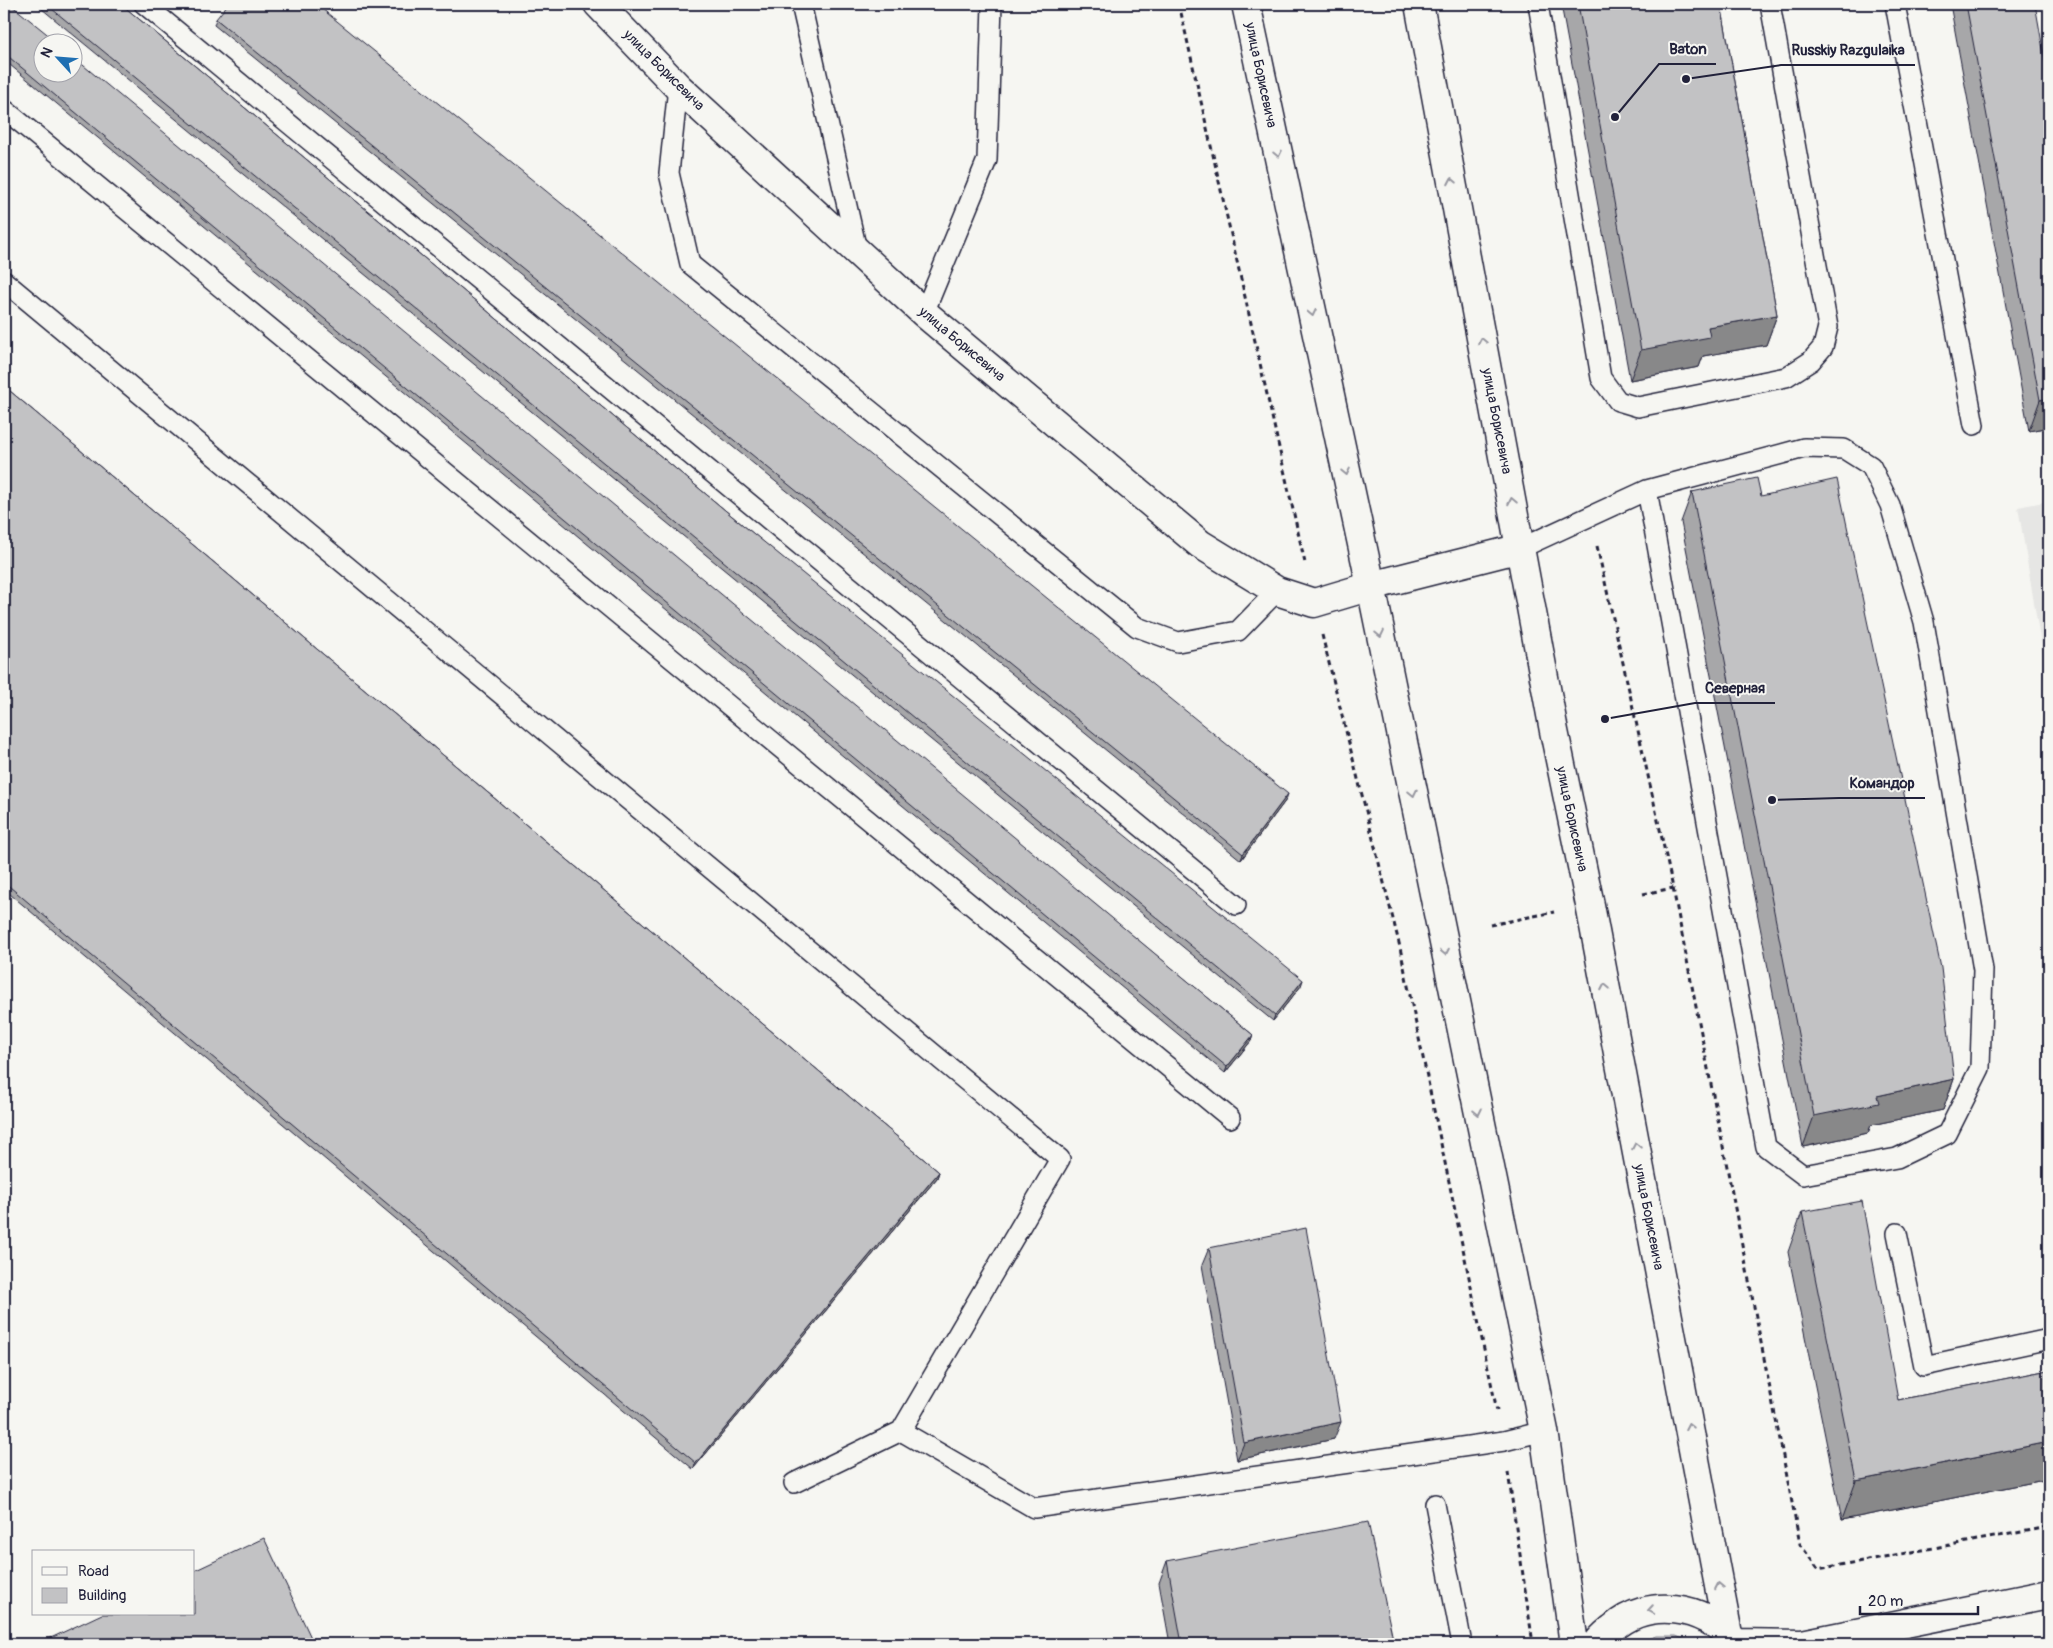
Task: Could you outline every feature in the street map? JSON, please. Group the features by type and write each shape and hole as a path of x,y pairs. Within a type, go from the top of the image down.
{"street":[{"name":"улица Борисевича","path":"598,4 678,87 924,312 1200,544 1276,591 1314,603"},
{"name":"улица Борисевича","path":"1246,4 1371,586 1544,1431 1574,1644"},
{"name":"улица Борисевича","path":"1419,4 1520,548 1733,1640"},
{"path":"1314,603 1371,586 1520,548"},
{"path":"1597,1644 1621,1620 1648,1610 1677,1608 1705,1616 1733,1640 1802,1644 2049,1594"}],"lane":[{"path":"144,4 1236,905"},
{"path":"801,4 857,250"},
{"path":"924,312 987,160 992,4"},
{"path":"1538,4 1600,378 1618,401 1638,408 1786,377 1811,361 1823,347 1828,327 1770,4"},
{"path":"1895,4 1974,425"},
{"path":"678,87 670,174 690,264 1137,626 1178,642 1238,631 1276,591"},
{"path":"4,109 1230,1118"},
{"path":"4,281 1060,1159 901,1431 794,1483"},
{"path":"1520,548 1647,490 1804,448 1844,449 1871,466 1890,505 1924,622 1983,970 1980,1068 1947,1134 1897,1158 1804,1175 1766,1148 1647,490"},
{"path":"1897,1233 1924,1366 2049,1339"},
{"path":"901,1431 1034,1508 1504,1441 1544,1431"},
{"path":"1435,1504 1462,1644"}],"path":[{"path":"1179,4 1314,603 1399,942 1504,1441 1533,1644"},
{"path":"1643,894 1673,888"},
{"path":"1490,924 1554,912"}],"shaded area":[{"path":"2049,501 2049,693 2018,507"},
{"path":"1656,1636 1676,1636 1695,1644 1634,1644"}],"building":[{"path":"4,4 10,4 45,32 32,32 32,76 4,53"},
{"path":"46,4 121,4 738,521 1303,980 1275,1015"},
{"path":"228,4 316,4 1288,794 1243,854 216,19"},
{"path":"1578,4 1721,4 1777,315 1708,327 1710,337 1641,350"},
{"path":"1966,4 2035,4 2049,83 2049,398 2040,400"},
{"path":"82,64 1253,1035 1227,1067 39,82 82,82"},
{"path":"4,386 939,1172 696,1463 4,882"},
{"path":"1757,478 1761,496 1837,479 1941,968 1954,1079 1877,1096 1879,1103 1814,1116 1692,492"},
{"path":"1862,1201 1898,1400 2049,1370 2049,1442 1856,1481 1802,1212"},
{"path":"1306,1228 1341,1422 1244,1443 1209,1248"},
{"path":"1368,1522 1394,1644 1182,1644 1167,1561"},
{"path":"264,1538 314,1644 38,1644 98,1616 195,1616 195,1571"}],"place":[{"name":"Russkiy Razgulaika","path":"1686,79"},
{"name":"Baton","path":"1615,117"},
{"name":"Северная","path":"1605,719"},
{"name":"Командор","path":"1772,800"}]}
